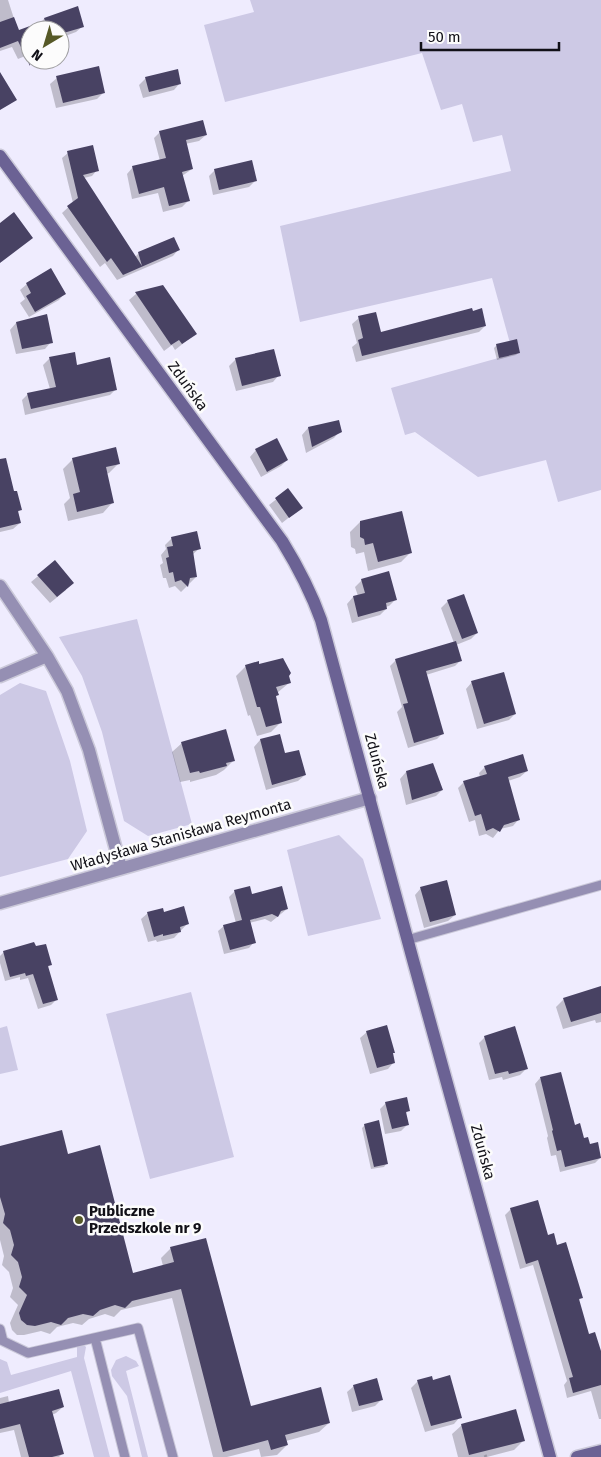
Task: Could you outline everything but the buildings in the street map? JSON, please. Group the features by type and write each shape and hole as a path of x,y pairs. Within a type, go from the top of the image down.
{"street":[{"name":"Zduńska","path":"0,156 276,533 300,569 310,590 321,620 550,1457"},
{"path":"0,586 48,656 67,692 88,750 121,868"},
{"path":"0,676 48,656"},
{"name":"Władysława Stanisława Reymonta","path":"0,903 370,798"},
{"path":"578,1457 601,1451"}],"lane":[{"path":"407,940 601,885"},
{"path":"0,1329 4,1341 28,1353 138,1328 173,1457"},
{"path":"95,1338 125,1457"}],"shaded area":[{"path":"250,0 601,0 601,490 558,502 546,460 478,477 415,432 405,435 391,388 513,354 492,278 300,322 280,226 511,171 502,135 473,142 462,104 441,110 422,53 225,102 204,25 254,12"},
{"path":"137,619 192,824 148,836 124,821 102,732 82,676 59,637"},
{"path":"20,683 46,691 70,761 87,831 68,859 0,877 0,695"},
{"path":"339,835 363,859 381,919 308,936 287,850"},
{"path":"191,992 234,1157 150,1179 106,1014"},
{"path":"7,1026 18,1070 0,1074 0,1028"},
{"path":"77,1343 83,1344 86,1347 84,1358 110,1457 94,1457 71,1371 0,1393 0,1359 7,1362 11,1375 77,1357"},
{"path":"126,1356 136,1361 139,1366 126,1371 148,1457 142,1457 127,1396 112,1376 111,1370 116,1360"}],"place":[{"name":"Publiczne Przedszkole nr 9","path":"79,1220"}]}
